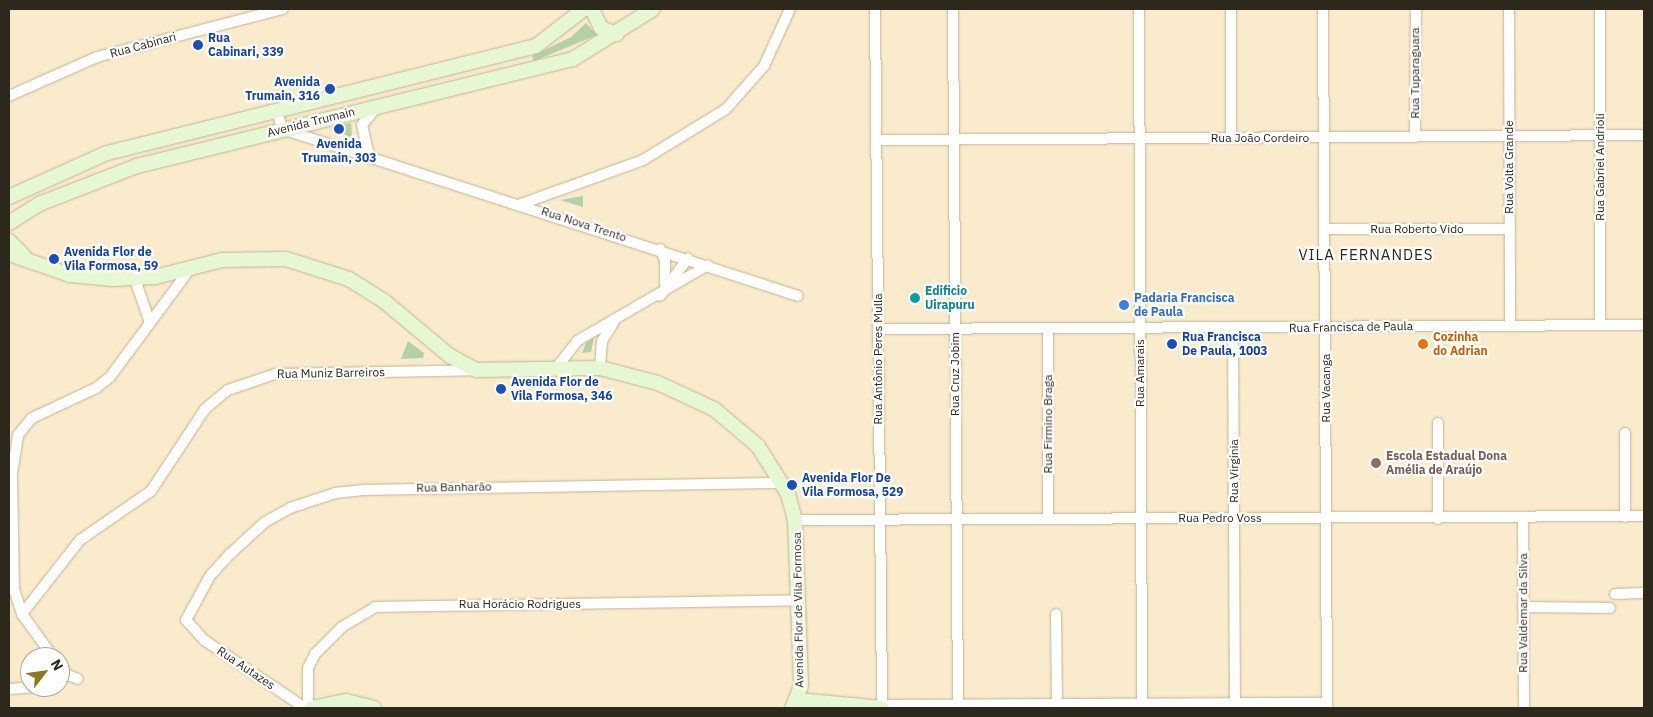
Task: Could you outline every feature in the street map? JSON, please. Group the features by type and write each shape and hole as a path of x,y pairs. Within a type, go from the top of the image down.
{"main road":[{"name":"Avenida Trumain","path":"9,198 107,153 536,46 584,9"},
{"path":"592,9 601,28 617,34"},
{"name":"Avenida Trumain","path":"9,223 39,204 114,173 380,105 555,65 617,34 653,9"},
{"path":"9,241 24,256"},
{"path":"9,254 24,256 70,275 135,279 248,258 313,265 349,279 384,301 450,356 476,370"},
{"name":"Avenida Flor de Vila Formosa","path":"476,370 557,367 600,368 658,383 714,408 758,446 782,483 795,520 799,600 795,704"},
{"path":"312,708 332,701 371,708"},
{"path":"795,704 882,707"}],"street":[{"name":"Rua Cabinari","path":"9,96 100,56 283,9"},
{"path":"521,204 643,160 726,109 764,66 790,9"},
{"name":"Rua Antônio Peres Mulla","path":"875,9 878,520 882,707"},
{"name":"Rua Cruz Jobim","path":"953,9 958,707"},
{"name":"Rua Amarais","path":"1139,9 1142,706"},
{"path":"1231,9 1231,138"},
{"name":"Rua Vacanga","path":"1323,9 1327,705"},
{"name":"Rua Tuparaguara","path":"1415,137 1416,9"},
{"name":"Rua Volta Grande","path":"1509,9 1510,326"},
{"name":"Rua Gabriel Andrioli","path":"1600,9 1600,325"},
{"path":"369,155 362,125 380,105"},
{"path":"277,111 282,129"},
{"name":"Rua Nova Trento","path":"282,129 369,155 688,258 798,296"},
{"name":"Rua João Cordeiro","path":"876,140 1644,135"},
{"name":"Rua Roberto Vido","path":"1325,229 1510,228"},
{"path":"660,249 665,260 665,284"},
{"path":"660,296 665,284 688,258"},
{"path":"557,367 577,341 660,296 708,265"},
{"path":"46,647 22,614 12,574 12,474 18,435 32,418 96,388 128,356 190,269"},
{"path":"135,279 150,323"},
{"path":"600,368 602,341 614,321"},
{"name":"Rua Francisca de Paula","path":"878,329 1644,325"},
{"name":"Rua Virgínia","path":"1233,328 1235,704"},
{"name":"Rua Firmino Braga","path":"1048,329 1048,519"},
{"name":"Rua Muniz Barreiros","path":"22,614 80,540 151,491 205,409 228,390 275,374 476,370"},
{"path":"1438,423 1438,519"},
{"path":"1625,433 1625,516"},
{"name":"Rua Banharão","path":"188,625 189,610 210,576 250,535 290,508 335,493 782,483"},
{"name":"Rua Pedro Voss","path":"795,520 1438,519 1644,516"},
{"name":"Rua Valdemar da Silva","path":"1523,518 1524,708"},
{"path":"1615,594 1644,593"},
{"name":"Rua Horácio Rodrigues","path":"306,708 307,674 315,654 342,627 376,607 799,600"},
{"path":"1523,607 1610,608"},
{"path":"1056,614 1057,705"},
{"name":"Rua Autazes","path":"188,625 306,708"},
{"path":"70,676 78,679"},
{"path":"882,707 1327,705"}],"green space":[{"path":"586,23 597,35 534,61 532,56 571,37"},
{"path":"351,123 352,138 331,128"},
{"path":"583,196 583,207 560,200"},
{"path":"594,337 591,352 582,353 586,343"},
{"path":"408,341 424,353 423,358 401,359"}],"place":[{"name":"Rua Cabinari, 339","path":"198,45"},
{"name":"Avenida Trumain, 316","path":"330,89"},
{"name":"Avenida Trumain, 303","path":"339,129"},
{"name":"Avenida Flor de Vila Formosa, 59","path":"54,259"},
{"name":"Edificio Uirapuru","path":"915,298"},
{"name":"Padaria Francisca de Paula","path":"1124,305"},
{"name":"Rua Francisca De Paula, 1003","path":"1172,344"},
{"name":"Cozinha do Adrian","path":"1423,344"},
{"name":"Avenida Flor de Vila Formosa, 346","path":"501,389"},
{"name":"Escola Estadual Dona Amélia de Araújo","path":"1376,463"},
{"name":"Avenida Flor De Vila Formosa, 529","path":"792,485"}],"district":[{"name":"VILA FERNANDES","path":"1366,255"}]}
